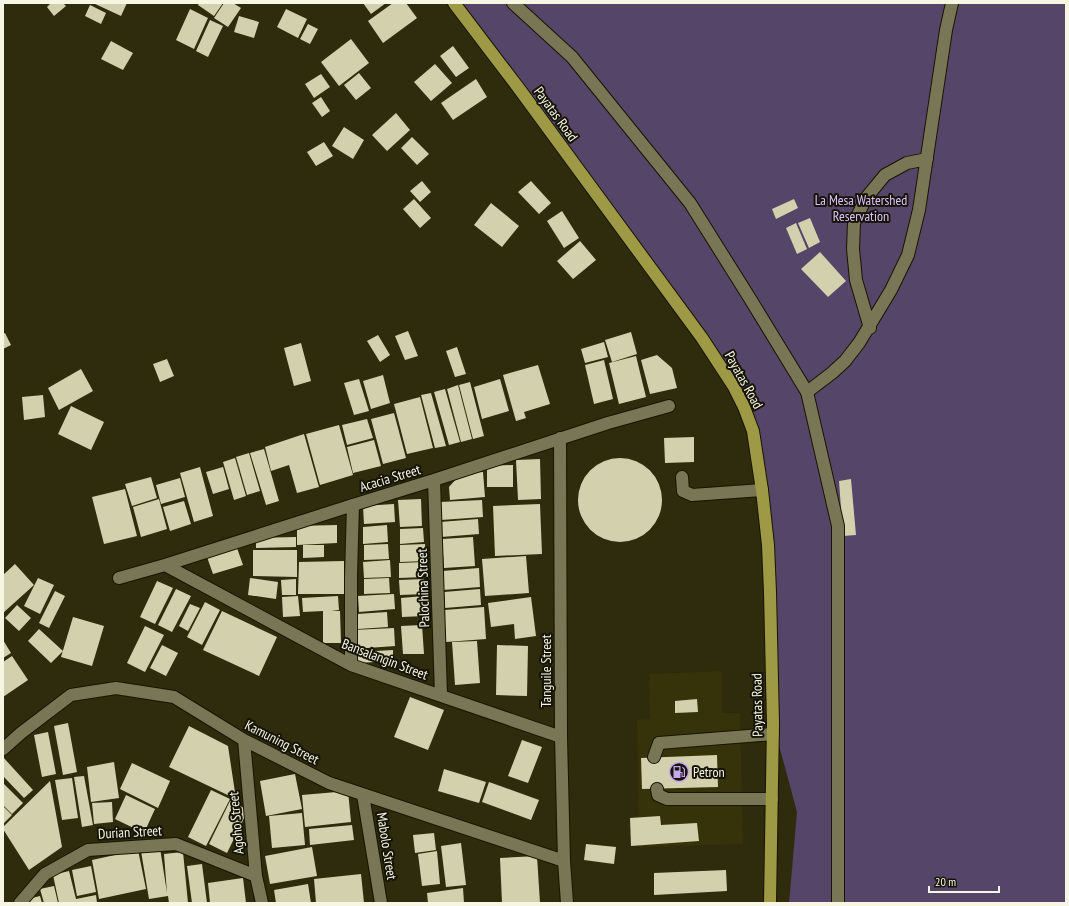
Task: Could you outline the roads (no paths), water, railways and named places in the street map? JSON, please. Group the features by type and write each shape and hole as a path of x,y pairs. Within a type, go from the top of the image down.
{"main road":[{"name":"Payatas Road","path":"454,3 525,96 702,338 744,407 753,431 762,490 768,545 770,592 773,734 770,903"}],"street":[{"path":"513,3 572,57 690,203 749,296 807,392 838,526 838,903"},
{"path":"807,392 832,373 845,360 870,328 908,256 919,210 946,30 952,3"},
{"path":"870,328 856,280 853,249 854,223 866,198 886,175 907,162 926,159"},
{"name":"Acacia Street","path":"119,578 165,565 434,480 560,438 669,406"},
{"name":"Tanguile Street","path":"560,438 561,737 564,861 568,903"},
{"path":"682,477 684,491 692,494 762,490"},
{"name":"Palochina Street","path":"434,480 441,695"},
{"path":"351,665 353,505"},
{"name":"Bansalangin Street","path":"165,565 351,665 561,737"},
{"name":"Kamuning Street","path":"3,749 21,733 71,695 116,688 174,697 244,740 329,783 564,861"},
{"path":"654,757 659,743 773,734"},
{"name":"Agoho Street","path":"244,740 256,876 262,903"},
{"path":"657,789 658,795 668,799 772,799"},
{"name":"Mabolo Street","path":"363,795 381,903"},
{"name":"Durian Street","path":"20,903 45,874 88,850 176,844 256,876"}],"place":[{"name":"Petron","path":"679,772"}],"park label":[{"name":"La Mesa Watershed Reservation","path":"861,208"}]}
